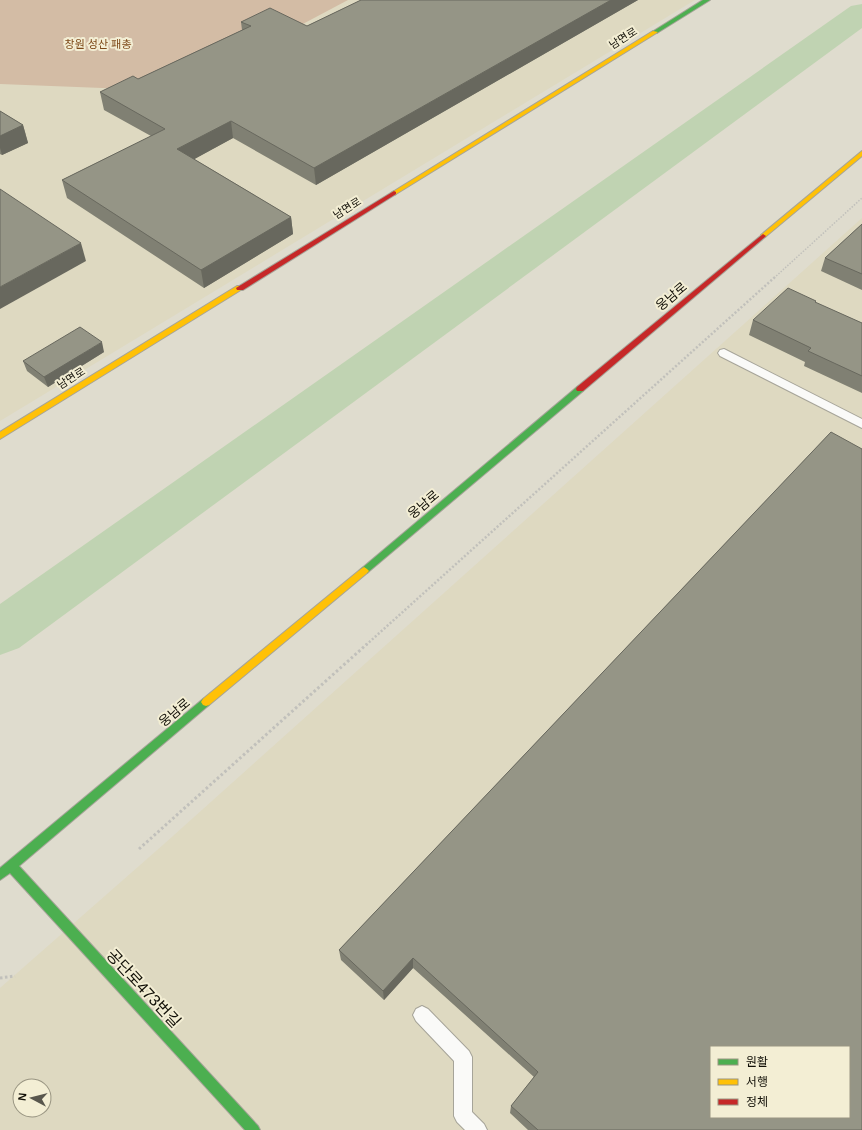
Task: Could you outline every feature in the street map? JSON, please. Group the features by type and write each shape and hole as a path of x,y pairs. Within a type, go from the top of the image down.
{"street":[{"name":"남면로","path":"0,436 707,0"},
{"name":"웅남로","path":"0,875 862,154"},
{"name":"공단로473번길","path":"11,866 254,1130"}],"lane":[{"path":"724,353 862,424"},
{"path":"422,1015 463,1056 463,1116 478,1130"}],"path":[{"path":"139,849 862,198"},
{"path":"0,978 15,976"}],"shaded area":[{"path":"0,0 695,0 0,421"},
{"path":"862,218 862,1130 0,1130 0,988 164,844"}],"green space":[{"name":"창원 성산 패총","path":"0,0 348,0 267,43 128,89 0,84"}],"building":[{"path":"361,0 611,0 314,168 231,121 177,149 291,217 201,270 62,180 165,129 100,92 133,76 138,79 251,26 241,22 270,8 307,26"},
{"path":"0,111 23,125 0,136"},
{"path":"0,189 81,243 0,287"},
{"path":"862,224 862,274 825,258"},
{"path":"788,288 862,323 862,376 808,351 811,348 753,320"},
{"path":"80,327 102,342 44,377 23,361"},
{"path":"831,432 862,449 862,1130 538,1130 511,1106 538,1072 413,958 383,991 339,950"}],"waterway":[{"path":"0,633 862,13"}],"traffic: fast":[{"path":"655,32 707,0"},
{"path":"364,571 580,389"},
{"path":"0,875 206,702"},
{"path":"11,866 254,1130"}],"traffic: slow":[{"path":"394,193 655,32"},
{"path":"763,236 862,153"},
{"path":"0,436 240,288"},
{"path":"206,702 364,571"}],"traffic: jam":[{"path":"240,288 394,193"},
{"path":"580,389 763,236"}]}
